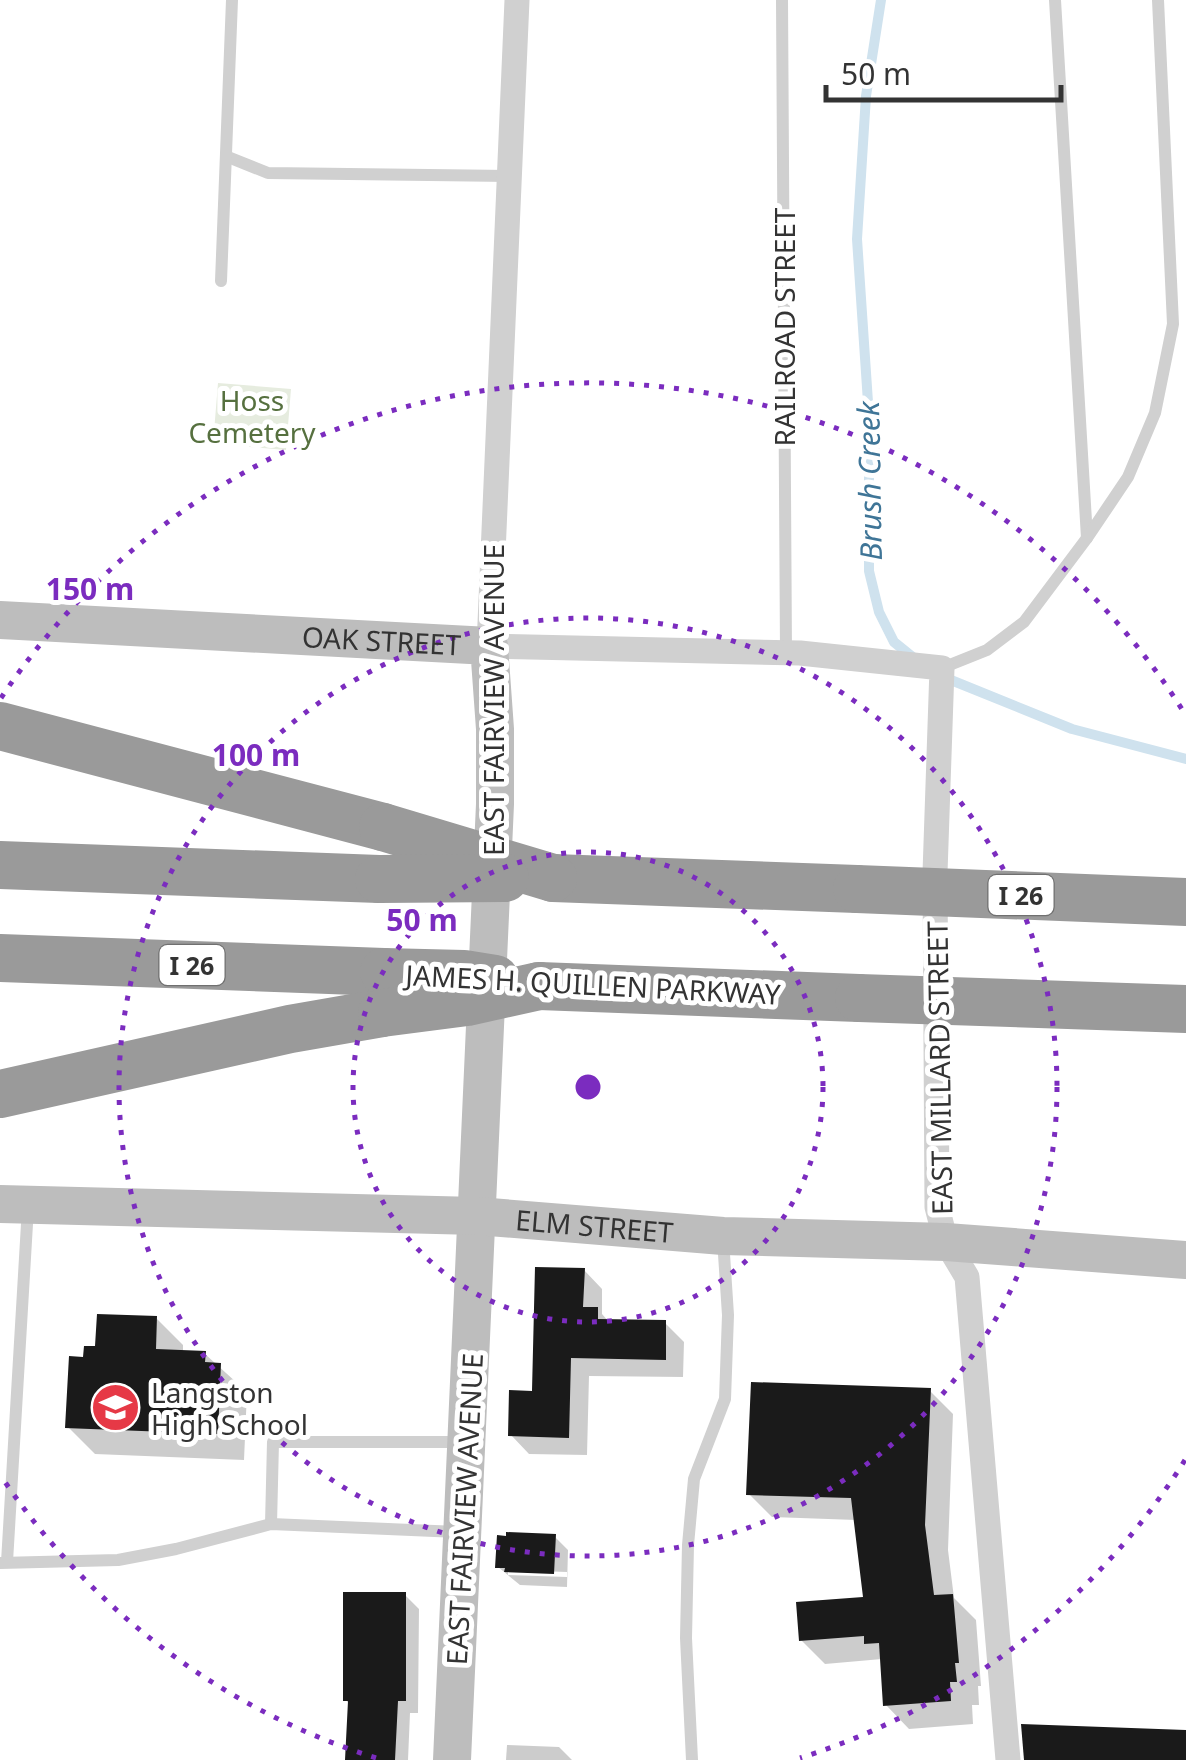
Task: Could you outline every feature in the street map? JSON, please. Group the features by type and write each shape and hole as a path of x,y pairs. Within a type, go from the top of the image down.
{"highway":[{"path":"0,726 573,879"},
{"name":"I 26","path":"0,865 379,879 573,879 1186,902"},
{"name":"JAMES H. QUILLEN PARKWAY","path":"0,958 383,992 464,974 562,987 1186,1009"},
{"path":"0,1094 290,1030 383,992"}],"street":[{"name":"EAST FAIRVIEW AVENUE","path":"452,1760 495,804 489,646 517,0"},
{"name":"OAK STREET","path":"0,620 489,646 786,653 942,668"},
{"name":"EAST MILLARD STREET","path":"942,668 934,1024 937,1207 946,1242 966,1277 1008,1760"},
{"name":"ELM STREET","path":"14,1204 477,1216 723,1236 946,1242 1186,1260"}],"lane":[{"path":"222,282 232,0"},
{"name":"RAILROAD STREET","path":"782,0 786,653"},
{"path":"1055,0 1087,538"},
{"path":"942,668 987,650 1024,622 1128,477 1155,413 1173,324 1158,0"},
{"path":"228,157 268,173 509,176"},
{"path":"14,1204 4,1563 118,1560 271,1524 462,1532"},
{"path":"692,1760 686,1638 688,1546 694,1479 724,1399 728,1315 723,1236"},
{"path":"271,1524 273,1442 467,1442"}],"green space":[{"name":"Hoss Cemetery","path":"218,383 291,389 286,450 213,444"}],"building":[{"path":"535,1267 585,1268 583,1307 598,1307 598,1319 666,1320 666,1360 571,1358 569,1438 508,1436 509,1390 532,1391"},
{"path":"97,1314 157,1316 156,1349 206,1351 205,1362 221,1363 218,1434 65,1428 69,1356 83,1357 84,1346 95,1346"},
{"path":"751,1382 931,1388 925,1525 934,1595 953,1594 959,1663 955,1663 957,1682 950,1682 951,1701 883,1706 879,1643 864,1644 864,1636 799,1641 796,1602 863,1597 851,1498 746,1495"},
{"path":"506,1532 556,1534 554,1574 504,1572 505,1568 495,1568 497,1535 506,1536"},
{"path":"343,1592 406,1592 406,1701 398,1701 395,1760 345,1760 348,1701 343,1701"},
{"path":"1021,1724 1186,1730 1186,1760 1024,1760"}],"waterway":[{"name":"Brush Creek","path":"881,0 866,96 857,239 869,417 869,571 879,612 894,642 915,659"},
{"name":"Brush Creek","path":"941,676 1072,729 1186,759"}],"place":[{"name":"Langston High School","path":"116,1408"}]}
